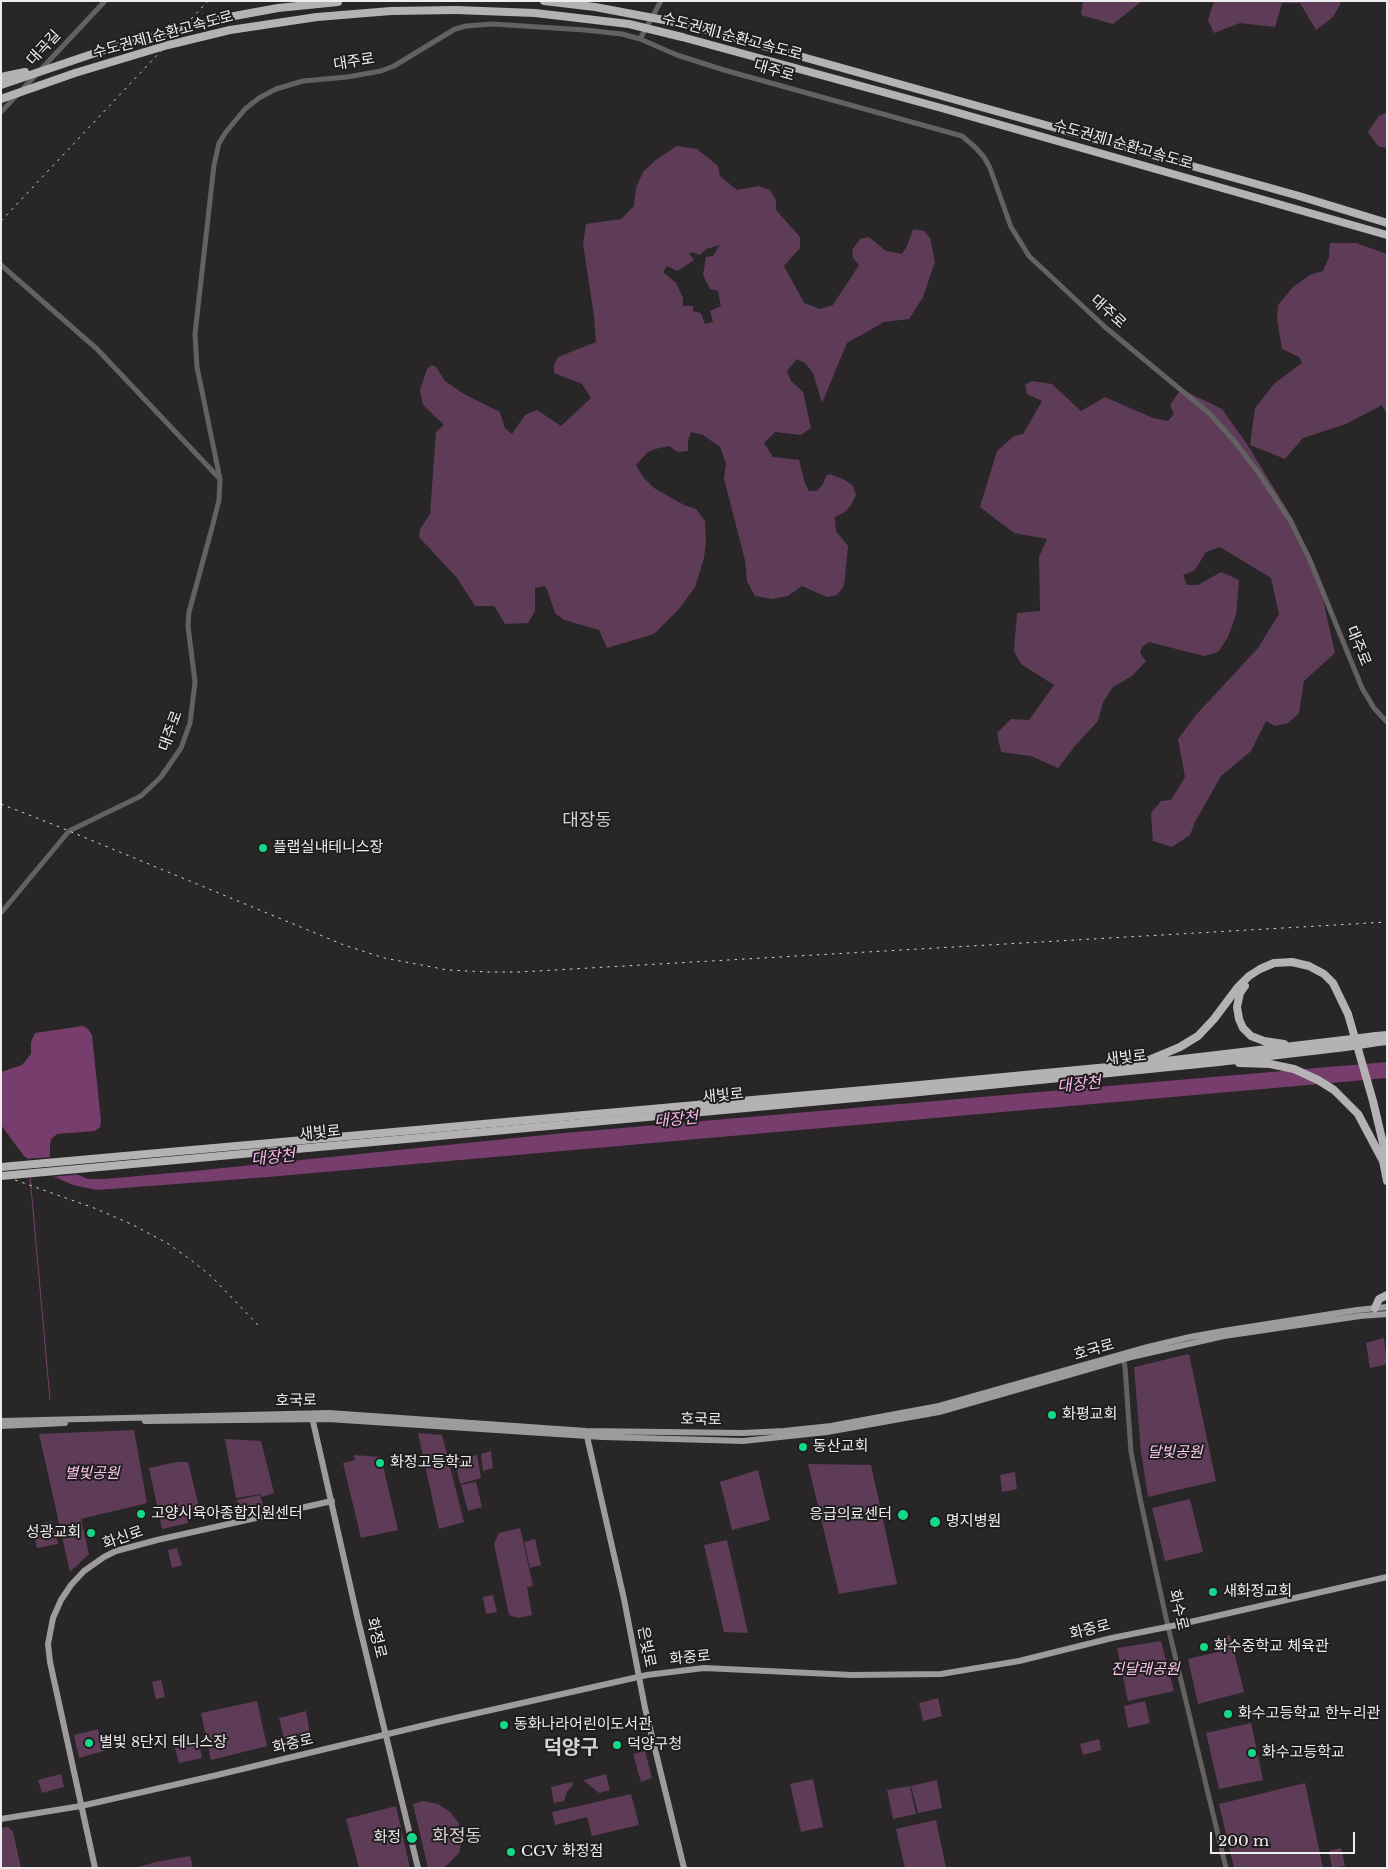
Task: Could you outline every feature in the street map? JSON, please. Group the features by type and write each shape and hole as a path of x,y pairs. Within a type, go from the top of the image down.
{"highway":[{"name":"수도권제1순환고속도로","path":"1,85 101,51 229,17 278,8 347,1"},
{"name":"수도권제1순환고속도로","path":"544,1 595,6 685,24 1299,196 1387,223"},
{"name":"수도권제1순환고속도로","path":"1,99 168,45 230,30 317,17 391,11 456,10 535,13 629,24 682,37 945,109 1387,235"},
{"path":"1,77 52,67"},
{"path":"1140,1064 1180,1047 1198,1036 1248,976 1274,963 1292,962 1309,966 1324,974 1333,983 1348,1014 1356,1050"},
{"path":"1296,1046 1264,1041 1252,1036 1243,1028 1239,1019 1236,1008 1240,993 1246,984 1257,974 1273,967 1291,966 1308,969 1329,984 1337,997 1356,1050 1371,1102 1385,1162 1387,1181"},
{"name":"새빛로","path":"981,1082 1219,1062 1377,1039 1387,1035"},
{"name":"새빛로","path":"1377,1039 1387,1042"},
{"name":"새빛로","path":"1,1176 910,1090 1296,1046 1345,1043"},
{"path":"1219,1062 1270,1064 1294,1069 1318,1080 1347,1102 1358,1114 1385,1162"},
{"name":"새빛로","path":"1,1167 910,1090"},
{"path":"1377,1311 1379,1299 1387,1295"}],"main road":[{"name":"호국로","path":"1,1421 312,1416 586,1434 784,1431 831,1426 939,1406 1223,1331 1377,1311 1387,1307"},
{"name":"호국로","path":"1377,1311 1387,1316"},
{"name":"호국로","path":"1,1426 312,1416"},
{"name":"화정로","path":"312,1416 418,1868"},
{"name":"은빛로","path":"586,1434 624,1599 639,1677 684,1868"},
{"name":"화신로","path":"96,1868 53,1683 48,1644 53,1618 60,1600 84,1571 104,1557 129,1546 332,1501"},
{"name":"화중로","path":"1,1818 81,1806 639,1677 698,1668 852,1675 941,1674 1019,1661 1112,1638 1387,1577"}],"street":[{"name":"대곡길","path":"1,112 105,1"},
{"path":"640,39 660,1"},
{"name":"대주로","path":"1,913 69,831 141,796 161,777 181,748 190,723 195,682 188,626 189,612 192,595 219,500 220,479 197,367 194,334 214,165 219,143 245,109 259,98 289,84 381,71 394,66 455,29 466,26 493,24 585,30 640,39 677,55 724,70 962,136 984,157 990,168 1011,227 1029,256 1105,327 1210,414 1258,472 1290,520 1309,558 1362,688 1374,708 1387,722"},
{"path":"1,265 98,350 220,479"},
{"name":"화수로","path":"1122,1357 1125,1367 1131,1452 1169,1626 1226,1868"}],"green space":[{"path":"1083,1 1142,1 1113,24 1081,15"},
{"path":"1214,1 1342,1 1333,17 1316,30 1300,3 1282,3 1275,27 1240,23 1214,33 1208,20"},
{"path":"1387,112 1387,148 1378,146 1368,132 1379,116"},
{"path":"677,146 697,149 718,166 720,176 737,190 759,186 770,190 776,200 776,210 800,237 800,248 784,266 804,303 820,309 833,305 859,265 853,258 852,250 860,239 869,237 886,251 902,254 913,229 924,231 930,238 935,262 923,297 909,319 884,322 847,343 822,403 813,373 805,363 797,359 787,371 791,381 803,392 811,428 801,435 775,432 764,443 773,457 799,460 809,491 817,491 823,484 826,476 830,474 845,480 853,486 856,495 851,505 845,512 835,517 836,531 848,546 844,586 837,595 827,597 802,586 788,596 772,599 755,596 747,581 745,560 724,479 726,463 720,447 703,435 691,432 688,440 688,451 678,452 669,446 655,449 648,452 636,465 643,477 654,488 684,505 696,509 705,521 706,541 704,558 695,587 679,609 654,634 607,648 599,630 564,620 555,613 545,586 535,588 535,611 528,623 505,624 495,607 475,606 457,578 419,537 420,529 430,514 436,432 444,425 423,405 420,390 427,369 432,365 436,367 445,381 464,394 500,412 505,428 512,434 525,415 537,410 561,426 591,398 582,384 554,373 554,365 558,357 596,342 583,244 586,224 621,219 634,206 636,188 643,172 657,159","holes":["720,245 713,256 706,257 703,275 710,289 718,291 721,306 710,311 713,322 705,324 701,313 693,311 693,306 683,306 683,298 676,283 663,272 667,266 677,271 694,260 689,254 692,252 700,255 706,249"]},
{"path":"1330,243 1356,243 1387,254 1387,415 1382,405 1346,424 1303,438 1285,459 1250,445 1255,408 1275,383 1302,363 1299,357 1282,349 1277,319 1278,305 1293,287 1310,275 1323,271 1329,257"},
{"path":"1032,381 1052,384 1081,411 1105,397 1153,418 1168,421 1174,414 1170,405 1181,389 1222,409 1247,444 1294,521 1320,586 1335,653 1304,681 1299,713 1288,723 1275,726 1266,721 1251,751 1221,776 1195,822 1190,835 1172,847 1153,841 1151,813 1161,801 1171,800 1185,777 1178,739 1196,715 1258,648 1279,614 1271,578 1220,547 1206,552 1195,570 1183,575 1187,585 1198,585 1221,572 1239,580 1236,615 1228,637 1218,652 1204,656 1149,642 1142,647 1140,653 1146,661 1132,676 1113,687 1103,702 1098,721 1058,768 1031,756 1001,752 997,733 1011,719 1029,720 1054,685 1021,664 1014,651 1017,613 1040,611 1039,557 1047,539 1014,533 980,507 997,451 1014,436 1023,434 1042,401 1027,394 1025,385"},
{"path":"1384,1338 1387,1364 1370,1368 1366,1343"},
{"name":"달빛공원","path":"1189,1354 1216,1481 1148,1497 1141,1452 1134,1367"},
{"name":"별빛공원","path":"134,1430 147,1503 81,1519 89,1554 70,1572 39,1434"},
{"path":"418,1433 442,1435 464,1522 439,1529"},
{"path":"225,1439 261,1441 274,1493 262,1497 261,1494 236,1498"},
{"path":"491,1451 493,1468 483,1471 481,1454"},
{"path":"354,1455 381,1457 398,1530 361,1538 343,1463 355,1460"},
{"path":"477,1455 481,1478 460,1484 455,1460"},
{"path":"177,1462 188,1462 200,1511 187,1515 188,1523 162,1529 149,1468"},
{"path":"808,1464 871,1465 897,1584 839,1594"},
{"path":"758,1470 770,1520 732,1530 720,1482"},
{"path":"1015,1472 1017,1489 1002,1492 1000,1475"},
{"path":"476,1482 482,1507 468,1511 461,1485"},
{"path":"260,1495 264,1508 239,1512 237,1500"},
{"path":"1190,1499 1203,1552 1165,1561 1152,1508"},
{"path":"52,1521 58,1544 37,1548 32,1526"},
{"path":"520,1528 533,1586 527,1587 532,1615 518,1618 509,1615 494,1544 499,1533"},
{"path":"535,1539 541,1565 530,1568 524,1542"},
{"path":"727,1540 748,1633 724,1632 704,1545"},
{"path":"177,1548 182,1565 172,1568 168,1550"},
{"path":"493,1595 497,1612 486,1614 483,1597"},
{"path":"1230,1635 1244,1692 1198,1704 1188,1659 1226,1650 1223,1637"},
{"name":"진달래공원","path":"1161,1641 1174,1691 1128,1701 1117,1648"},
{"path":"161,1680 165,1697 156,1699 152,1682"},
{"path":"938,1698 942,1716 923,1721 919,1703"},
{"path":"257,1701 267,1746 211,1760 201,1713"},
{"path":"1145,1701 1150,1723 1128,1728 1124,1706"},
{"path":"306,1711 310,1733 284,1739 279,1718"},
{"path":"1251,1723 1263,1780 1219,1789 1206,1733"},
{"name":"별빛 8단지 테니스장","path":"98,1729 104,1751 79,1758 74,1735"},
{"path":"1099,1739 1101,1750 1083,1755 1080,1744"},
{"path":"199,1743 202,1758 179,1763 175,1748"},
{"path":"645,1751 652,1778 641,1782 633,1754"},
{"path":"61,1774 64,1787 42,1793 38,1780"},
{"path":"606,1774 610,1790 599,1793 584,1781 584,1780"},
{"path":"813,1779 823,1827 801,1832 790,1784"},
{"path":"937,1780 942,1808 918,1813 911,1786"},
{"path":"572,1782 573,1785 567,1792 564,1801 554,1803 551,1787"},
{"path":"1305,1783 1323,1868 1234,1868 1219,1804"},
{"path":"910,1786 916,1814 893,1819 887,1790"},
{"path":"631,1794 639,1825 592,1836 587,1817 555,1825 552,1812"},
{"path":"423,1801 438,1804 450,1812 458,1822 462,1840 459,1853 444,1868 428,1868 413,1804"},
{"path":"396,1806 410,1868 359,1868 346,1819"},
{"path":"936,1820 946,1868 905,1868 896,1829"},
{"path":"8,1827 13,1832 21,1868 1,1868 1,1828"},
{"path":"1341,1848 1345,1866 1332,1868 1329,1851"},
{"path":"190,1856 193,1868 135,1868 156,1862"}],"shaded area":[{"path":"83,1026 92,1035 101,1121 100,1127 95,1131 57,1134 51,1139 50,1159 67,1170 88,1179 194,1171 564,1133 1387,1062 1387,1078 268,1177 97,1190 73,1185 48,1174 24,1156 1,1125 1,1072 22,1065 31,1054 31,1042 35,1033"}],"pier":[{"path":"53,1157 68,1168 83,1174 50,1177 24,1159"}],"waterway":[{"path":"30,1176 50,1400"}],"railway":[{"path":"1,221 208,1"},
{"path":"1,804 344,945 384,958 448,970 520,972 1387,922"},
{"path":"1,1175 94,1208 131,1224 167,1243 212,1277 258,1325"}],"place":[{"name":"플랩실내테니스장","path":"263,848"},
{"name":"화평교회","path":"1052,1415"},
{"name":"동산교회","path":"803,1447"},
{"name":"화정고등학교","path":"380,1463"},
{"name":"고양시육아종합지원센터","path":"141,1514"},
{"name":"응급의료센터","path":"903,1515"},
{"name":"명지병원","path":"935,1522"},
{"name":"성광교회","path":"91,1533"},
{"name":"새화정교회","path":"1213,1592"},
{"name":"화수중학교 체육관","path":"1204,1647"},
{"name":"화수고등학교 한누리관","path":"1228,1714"},
{"name":"동화나라어린이도서관","path":"504,1725"},
{"name":"별빛 8단지 테니스장","path":"89,1743"},
{"name":"덕양구청","path":"617,1745"},
{"name":"화수고등학교","path":"1252,1753"},
{"name":"화정","path":"412,1838"},
{"name":"CGV 화정점","path":"511,1852"}],"district":[{"name":"대장동","path":"587,821"},
{"name":"덕양구","path":"571,1748"},
{"name":"화정동","path":"457,1837"}],"water label":[{"name":"대장천","path":"1079,1085"},
{"name":"대장천","path":"676,1120"},
{"name":"대장천","path":"273,1158"}]}
